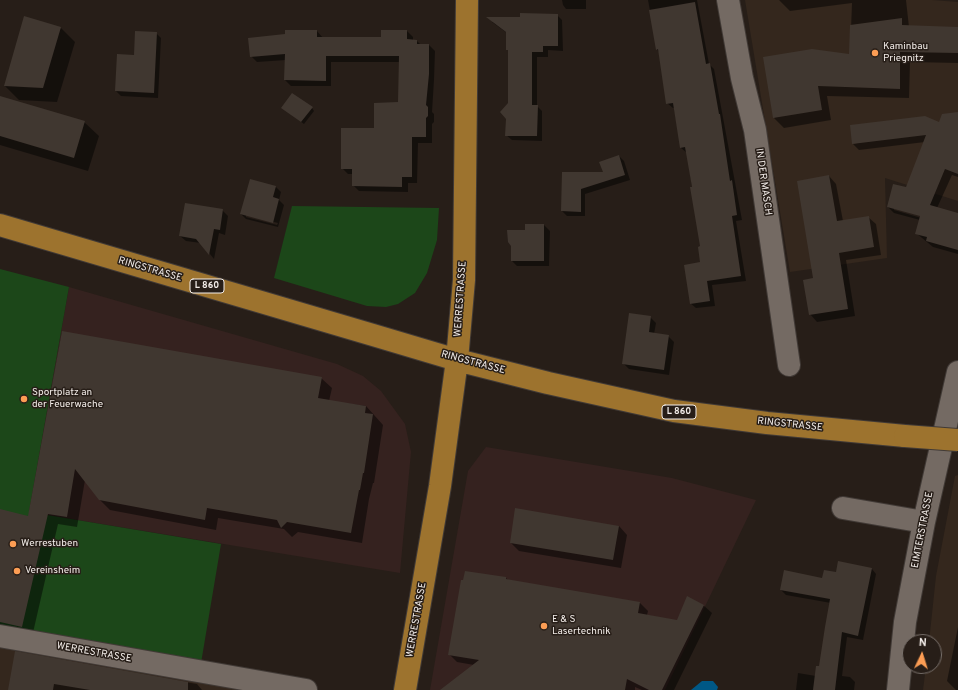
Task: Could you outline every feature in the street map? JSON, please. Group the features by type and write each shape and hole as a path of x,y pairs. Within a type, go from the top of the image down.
{"main road":[{"name":"WERRESTRASSE","path":"405,690 438,494 457,360 464,280 467,0"},
{"name":"RINGSTRASSE","path":"0,225 457,360 548,383 674,411 767,423 958,440"}],"street":[{"name":"IN DER MASCH","path":"728,0 742,78 755,130 789,365"},
{"name":"EIMTERSTRASSE","path":"898,690 905,622 924,522 958,372"},
{"path":"843,508 924,522"},
{"name":"WERRESTRASSE","path":"0,636 306,690"}],"shaded area":[{"path":"745,0 932,0 958,2 958,201 885,178 887,258 790,272"},
{"path":"69,287 337,364 363,376 381,391 405,424 411,452 400,573 29,512"},
{"path":"486,447 672,478 756,500 665,690 430,690 468,471"},
{"path":"958,475 958,690 923,690 925,674 942,674 942,634 930,634 936,576 955,476"},
{"path":"0,647 251,690 0,690"}],"green space":[{"path":"292,206 439,208 437,240 427,273 415,293 398,304 386,307 367,306 274,278"},
{"name":"Sportplatz an der Feuerwache","path":"0,269 69,287 29,512 221,544 198,681 0,647"}],"water":[{"path":"702,681 713,681 718,687 717,690 691,690"}],"building":[{"path":"695,2 706,64 710,63 720,114 730,181 732,180 737,215 732,216 741,276 707,281 710,301 690,304 684,265 700,262 698,247 700,246 690,187 692,187 685,147 680,148 673,103 666,104 658,49 656,50 649,10"},
{"path":"520,13 558,14 558,46 543,46 543,52 532,52 532,105 538,105 537,136 505,136 506,119 500,112 508,103 508,50 506,50 506,32 486,17 520,17"},
{"path":"24,16 61,27 43,88 4,86"},
{"path":"902,18 902,25 958,27 958,53 900,52 900,89 818,86 822,110 773,118 763,57 812,49 849,54 850,25"},
{"path":"285,30 317,30 317,37 381,37 381,30 407,30 407,39 417,40 417,44 429,44 429,74 426,105 428,107 428,116 426,118 426,137 412,137 412,177 402,177 402,187 352,186 352,169 341,169 341,128 374,128 374,103 398,102 399,56 326,56 326,81 284,80 285,54 250,57 248,38 285,34"},
{"path":"135,31 157,32 154,93 115,91 117,54 134,55"},
{"path":"292,93 313,107 301,122 281,108"},
{"path":"0,96 85,121 74,158 0,136"},
{"path":"958,112 958,174 945,169 930,205 958,213 958,250 926,241 927,237 915,234 920,216 887,207 893,184 906,187 926,135 852,144 850,125 925,116 939,122 942,114"},
{"path":"619,155 625,175 581,189 581,212 561,211 562,172 603,172 599,162"},
{"path":"829,175 837,221 869,216 874,247 839,253 848,309 809,315 803,280 813,278 797,181"},
{"path":"250,179 276,186 273,197 279,199 273,223 240,214"},
{"path":"185,203 223,209 220,230 214,229 209,255 196,239 179,236"},
{"path":"525,224 544,224 544,261 511,261 511,246 508,242 507,230 525,230"},
{"path":"629,313 651,316 649,332 669,335 664,370 622,364"},
{"path":"62,331 322,377 318,398 366,406 365,413 373,414 364,473 359,490 351,533 287,522 281,528 277,520 207,508 205,520 99,500 75,469 67,517 48,514 22,627 0,622 0,509 28,516"},
{"path":"515,508 619,526 613,560 510,543"},
{"path":"838,561 872,568 858,636 842,632 835,690 813,690 816,666 819,666 830,599 780,590 784,570 822,578 824,570 836,572"},
{"name":"E & S Lasertechnik","path":"465,571 506,577 506,579 640,602 638,613 677,620 687,596 704,605 662,690 649,690 627,679 625,690 440,690 479,660 448,655 461,580 463,580"},
{"path":"15,651 188,682 188,690 90,690 54,684 53,690 8,690"}],"place":[{"name":"Kaminbau Priegnitz","path":"875,53"},
{"name":"Sportplatz an der Feuerwache","path":"24,399"},
{"name":"Werrestuben","path":"13,544"},
{"name":"Vereinsheim","path":"17,571"},
{"name":"E & S Lasertechnik","path":"544,626"}]}
